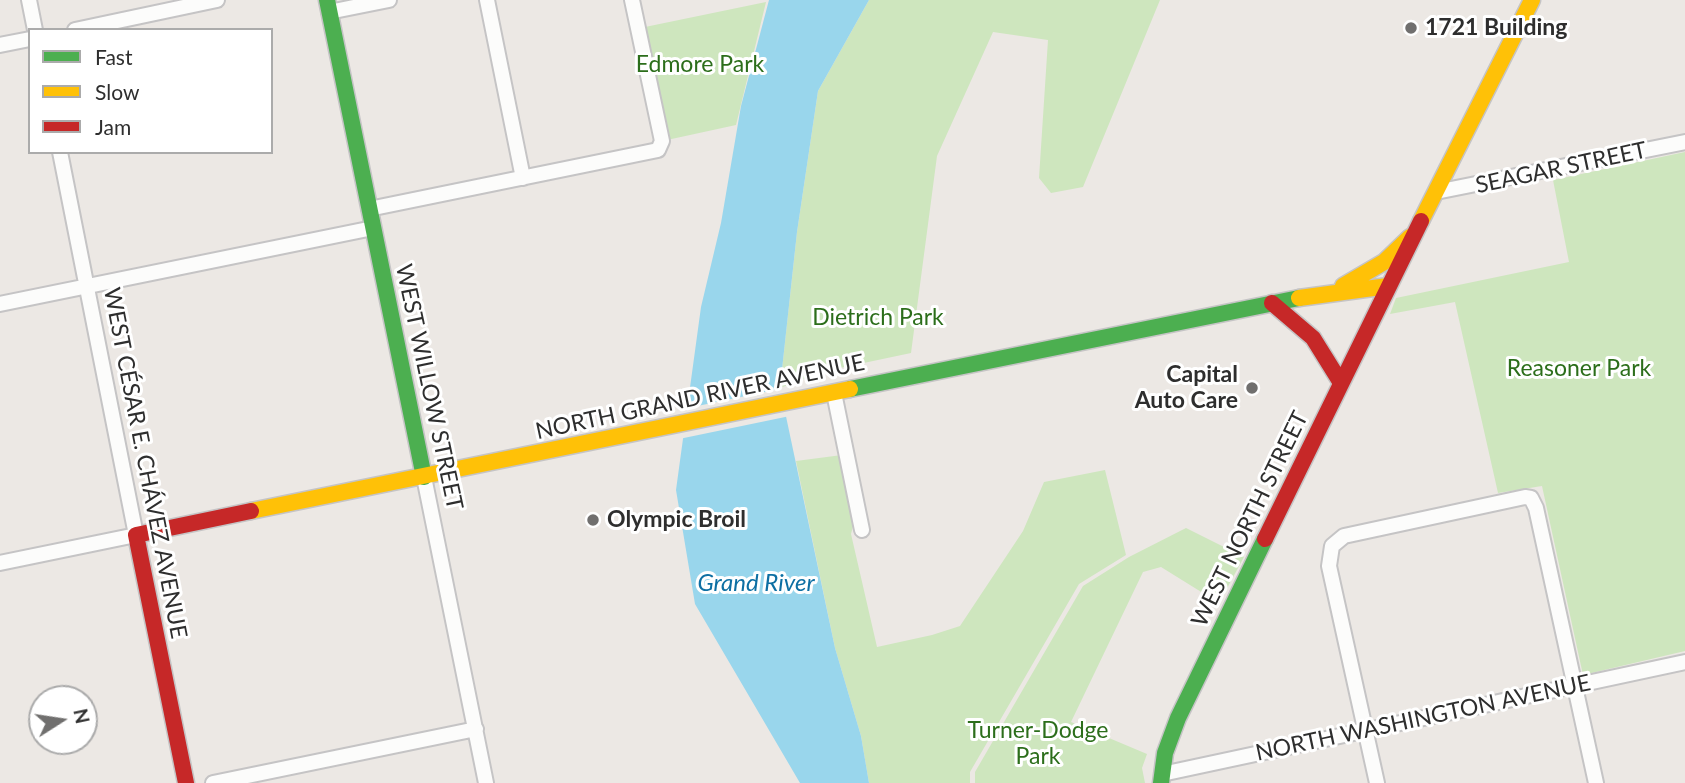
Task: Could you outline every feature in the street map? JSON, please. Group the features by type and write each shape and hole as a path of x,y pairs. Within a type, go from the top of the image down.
{"street":[{"path":"29,0 35,28"},
{"path":"84,28 217,0"},
{"path":"328,6 388,0"},
{"path":"487,0 523,178"},
{"path":"369,209 658,150 662,141 632,0"},
{"path":"1388,286 1532,0"},
{"name":"WEST WILLOW STREET","path":"328,6 486,783"},
{"path":"0,45 28,39"},
{"name":"SEAGAR STREET","path":"1436,192 1685,142"},
{"name":"WEST CÉSAR E. CHÁVEZ AVENUE","path":"60,154 186,783"},
{"path":"0,304 373,228"},
{"path":"1332,291 1384,262 1416,230"},
{"name":"NORTH GRAND RIVER AVENUE","path":"136,536 1332,291 1388,286"},
{"name":"WEST NORTH STREET","path":"1161,779 1165,753 1178,718 1388,286"},
{"path":"1272,303 1297,318 1332,363 1342,383"},
{"path":"834,393 862,530"},
{"path":"1377,783 1329,566 1332,547 1344,536 1519,497 1531,498 1536,508 1596,783"},
{"path":"0,563 136,536"},
{"name":"NORTH WASHINGTON AVENUE","path":"1161,779 1685,662"},
{"path":"213,783 475,729"}],"green space":[{"name":"Dietrich Park","path":"869,0 1160,0 1083,187 1051,193 1039,178 1048,40 993,32 937,156 911,353 821,372 780,388 797,232 818,91"},
{"name":"Edmore Park","path":"766,2 736,125 667,140 645,27"},
{"name":"Reasoner Park","path":"1685,152 1685,651 1583,675 1542,486 1498,493 1455,302 1390,314 1396,298 1569,262 1553,180"},
{"path":"842,455 854,522 851,534 877,647 960,626 1023,531 1044,482 1105,470 1126,555 1079,584 970,772 970,783 869,783 861,736 835,648 796,461"},
{"name":"Turner-Dodge Park","path":"1186,528 1244,557 1219,603 1161,567 1143,572 1071,722 1147,754 1142,768 1145,783 975,783 975,772 1083,586 1129,557"}],"water":[{"name":"Grand River","path":"769,0 869,0 818,91 797,232 780,388 835,648 861,736 869,783 800,783 695,604 676,490 701,307 721,223 741,106"}],"pier":[{"path":"784,388 790,416 679,439 683,409"}],"traffic: fast":[{"path":"327,0 424,477"},
{"path":"850,389 1299,298"},
{"path":"1161,783 1165,753 1178,718 1265,539"}],"traffic: slow":[{"path":"1421,221 1532,0"},
{"path":"1343,286 1384,262 1410,237"},
{"path":"1299,298 1388,286"},
{"path":"251,511 850,389"}],"traffic: jam":[{"path":"1265,539 1421,221"},
{"path":"1272,303 1313,338 1341,383"},
{"path":"186,783 136,535 251,511"}],"place":[{"name":"1721 Building","path":"1411,28"},
{"name":"Capital Auto Care","path":"1252,388"},
{"name":"Olympic Broil","path":"593,520"}]}
